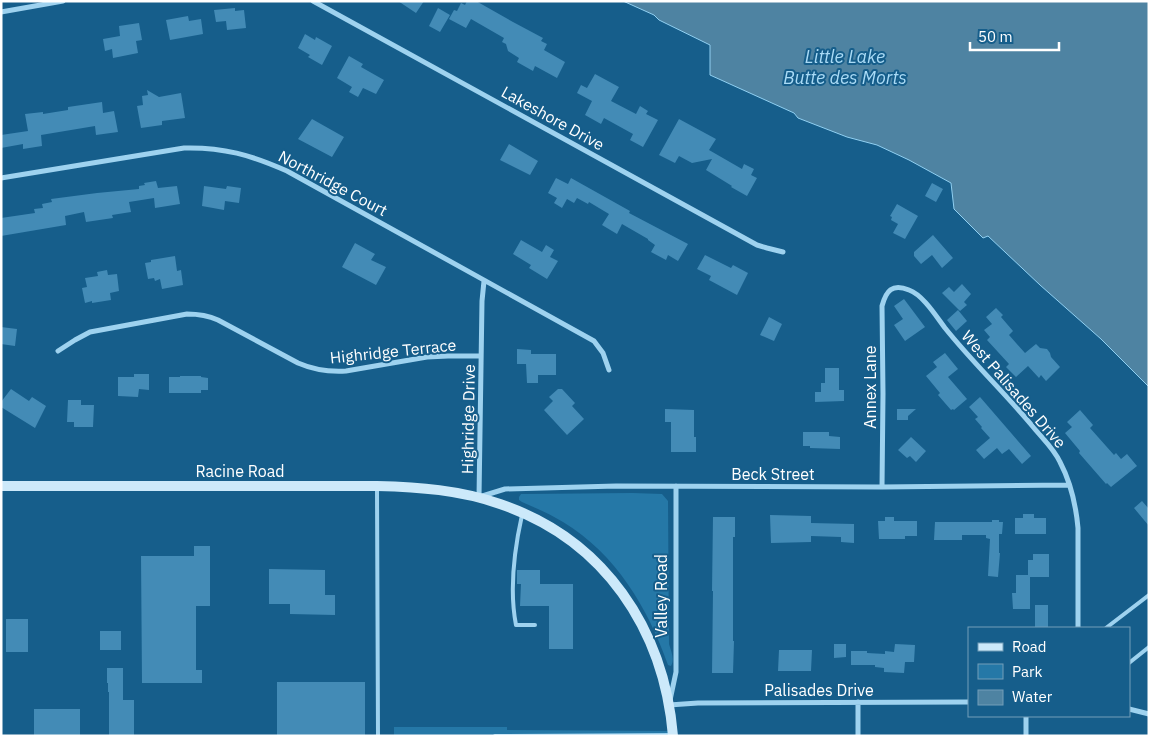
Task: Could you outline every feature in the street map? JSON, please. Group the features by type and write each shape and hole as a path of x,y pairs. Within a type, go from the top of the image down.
{"main road":[{"name":"Racine Road","path":"1,486 377,486 424,488 479,497"},
{"name":"Valley Road","path":"479,497 501,504 546,524 589,554 607,572 622,591 643,627 657,658 669,705 673,735"}],"street":[{"path":"1,12 63,1"},
{"name":"Lakeshore Drive","path":"313,1 757,244 783,252"},
{"name":"Northridge Court","path":"1,178 184,148 230,151 258,158 287,171 594,341 602,353 609,370"},
{"name":"Highridge Drive","path":"479,497 482,301 484,281"},
{"name":"West Palisades Drive","path":"890,290 897,287 904,288 921,299 959,346 1025,417 1059,460 1065,472 1077,512 1078,627"},
{"name":"Annex Lane","path":"882,487 882,306 885,296 890,290"},
{"name":"Highridge Terrace","path":"58,351 90,332 187,314 198,314 208,315 298,363 321,371 346,371 427,357 481,356"},
{"name":"Beck Street","path":"479,497 505,489 616,486 1069,486"},
{"name":"Valley Road","path":"669,705 676,672 676,486"},
{"path":"858,702 858,736"},
{"name":"Palisades Drive","path":"669,705 698,703 968,702"},
{"path":"1130,709 1149,714"},
{"path":"1026,717 1026,736"}],"lane":[{"path":"377,486 378,736"},
{"path":"523,513 516,544 512,608 516,625 535,625"},
{"path":"1107,627 1149,595"},
{"path":"1130,662 1149,647"},
{"path":"496,736 673,735"}],"green space":[{"path":"521,494 662,494 668,501 669,644 673,658 671,666 668,665 651,623 640,603 614,566 582,535 558,519 519,500"},
{"path":"394,727 507,727 507,730 673,731 673,736 394,736"}],"water":[{"name":"Little Lake Butte des Morts","path":"623,1 1149,1 1149,387 1101,339 988,236 983,238 954,209 951,183 877,145 847,137 798,118 794,113 710,75 710,45"}],"building":[{"path":"398,1 424,1 416,13"},
{"path":"467,1 476,1 543,38 541,41 547,44 544,50 565,62 557,78 535,66 533,71 517,62 519,58 508,51 506,44 502,42 504,38 471,19 466,28 449,19 454,10 457,11 461,3 465,5"},
{"path":"235,8 235,11 244,10 246,28 227,30 226,21 216,22 214,10"},
{"path":"438,8 450,15 440,32 429,26"},
{"path":"188,16 189,21 201,19 203,34 170,40 166,20"},
{"path":"139,23 142,40 136,41 138,53 113,58 112,49 105,51 103,39 120,36 119,26"},
{"path":"305,34 315,40 316,37 332,46 322,65 308,57 310,55 298,48"},
{"path":"349,56 363,64 361,67 384,80 376,94 363,88 358,97 349,92 352,87 337,78"},
{"path":"595,74 619,87 611,101 636,114 640,106 648,111 646,114 658,120 643,147 630,140 633,134 604,118 601,124 585,115 592,101 577,93 581,85 587,88"},
{"path":"147,90 159,97 181,93 185,118 162,121 162,125 141,128 137,106 143,105 142,96 148,95"},
{"path":"102,102 103,113 114,111 118,132 96,135 95,126 41,135 42,146 23,149 23,144 1,148 1,135 28,131 25,114 43,112 43,114 68,110 68,107"},
{"path":"312,119 344,137 332,157 298,139"},
{"path":"679,119 716,139 709,150 742,169 744,164 754,169 751,175 757,178 747,196 706,170 712,159 692,163 679,156 675,163 659,155"},
{"path":"509,144 538,161 530,175 500,160"},
{"path":"556,178 568,184 571,178 630,211 629,213 688,244 678,261 668,255 666,260 651,252 655,245 648,239 622,224 617,234 602,225 609,214 589,202 588,204 577,198 574,203 567,199 562,208 554,203 557,198 548,193"},
{"path":"156,181 158,188 177,186 180,204 155,208 154,198 129,202 131,212 112,215 113,218 86,222 84,212 65,216 66,225 1,236 1,218 35,213 34,209 43,208 42,204 52,202 51,199 139,189 139,186 145,185 144,183"},
{"path":"932,183 943,189 936,202 925,196"},
{"path":"204,186 226,189 227,186 241,188 239,203 225,201 224,210 202,206"},
{"path":"897,204 918,216 905,239 893,233 898,224 891,220 892,217 890,216"},
{"path":"933,235 953,258 942,268 932,255 921,264 914,256 914,252"},
{"path":"521,240 542,252 546,245 554,250 550,257 558,261 547,279 529,268 531,265 513,254"},
{"path":"355,243 375,254 371,260 386,267 376,285 342,267"},
{"path":"705,255 731,268 733,265 748,273 737,295 709,280 711,276 697,269"},
{"path":"175,256 177,271 181,270 183,285 162,289 160,279 155,281 154,278 148,279 145,263 151,262 151,260"},
{"path":"107,270 108,275 117,274 119,291 110,293 111,300 85,303 82,288 87,287 85,278 98,276 97,272"},
{"path":"962,284 971,294 964,302 967,305 960,311 942,293 949,287 954,292"},
{"path":"904,299 925,327 905,341 894,325 903,319 894,306"},
{"path":"996,308 1013,331 1009,335 1025,353 1036,344 1040,348 1047,349 1060,367 1046,381 1041,375 1039,378 1028,366 1016,377 1006,367 1009,364 987,340 990,337 984,330 992,324 986,317"},
{"path":"958,310 967,321 956,331 947,320"},
{"path":"769,317 782,324 774,341 760,335"},
{"path":"1,327 17,329 15,346 1,344"},
{"path":"517,349 531,350 531,354 556,354 556,375 538,375 538,383 527,383 526,364 517,364"},
{"path":"945,353 958,369 948,377 967,399 954,410 951,410 938,395 940,393 926,376 937,367 933,362"},
{"path":"825,368 839,368 839,390 844,390 844,401 815,402 815,392 821,392 821,383 825,383"},
{"path":"134,374 149,374 149,390 139,389 138,397 118,396 118,377 134,377"},
{"path":"169,377 208,378 208,390 201,390 201,393 169,393"},
{"path":"11,389 29,401 32,397 46,406 35,428 1,407 1,402"},
{"path":"558,389 562,389 575,403 572,406 584,419 567,435 544,410 553,401 549,397"},
{"path":"980,397 1031,456 1022,464 1009,449 1002,454 997,448 984,459 976,450 990,438 975,419 978,417 969,407"},
{"path":"68,400 81,400 81,405 94,405 93,427 74,427 74,422 67,422"},
{"path":"665,409 694,410 696,452 671,452 671,422 665,422"},
{"path":"897,409 916,409 908,416 908,420 897,420"},
{"path":"1080,410 1093,425 1090,428 1114,455 1116,453 1121,459 1127,454 1137,466 1111,487 1106,484 1079,453 1080,451 1065,433 1072,427 1067,422"},
{"path":"803,432 829,432 829,436 840,437 840,449 803,446"},
{"path":"911,437 926,451 916,462 910,456 907,458 898,450"},
{"path":"1142,501 1149,509 1149,526 1134,508"},
{"path":"1023,514 1034,514 1034,518 1046,518 1046,534 1015,534 1015,518 1023,518"},
{"path":"770,515 811,516 811,523 854,524 854,543 841,542 841,537 811,536 811,542 771,543"},
{"path":"713,517 735,517 735,537 733,537 733,673 712,673"},
{"path":"885,517 894,517 894,521 917,521 917,536 905,536 905,539 879,539 878,521 885,521"},
{"path":"992,520 1003,522 1002,534 999,534 998,577 988,576 990,539 986,538 986,535 962,535 962,540 934,540 935,522 992,522"},
{"path":"194,546 210,546 210,606 196,606 196,670 202,670 202,683 142,683 141,556 194,556"},
{"path":"1033,554 1049,554 1049,577 1030,577 1030,609 1013,609 1012,593 1016,593 1016,575 1028,575 1028,560 1033,560"},
{"path":"269,569 325,570 325,595 335,595 335,615 290,614 290,604 269,604"},
{"path":"517,570 540,570 540,584 573,584 573,649 549,649 549,606 520,606 521,584 517,584"},
{"path":"1035,605 1048,605 1048,627 1035,627"},
{"path":"6,619 28,619 28,652 6,652"},
{"path":"100,631 121,631 121,650 100,650"},
{"path":"834,644 846,644 846,657 834,658"},
{"path":"895,644 915,645 914,662 905,662 904,673 884,672 884,668 875,667 875,665 851,665 851,651 885,654 885,651 894,652"},
{"path":"779,650 812,650 811,671 778,671"},
{"path":"107,668 123,668 123,700 134,700 134,736 109,736"},
{"path":"277,682 365,682 365,736 277,736"},
{"path":"34,709 80,709 80,736 34,736"}]}
